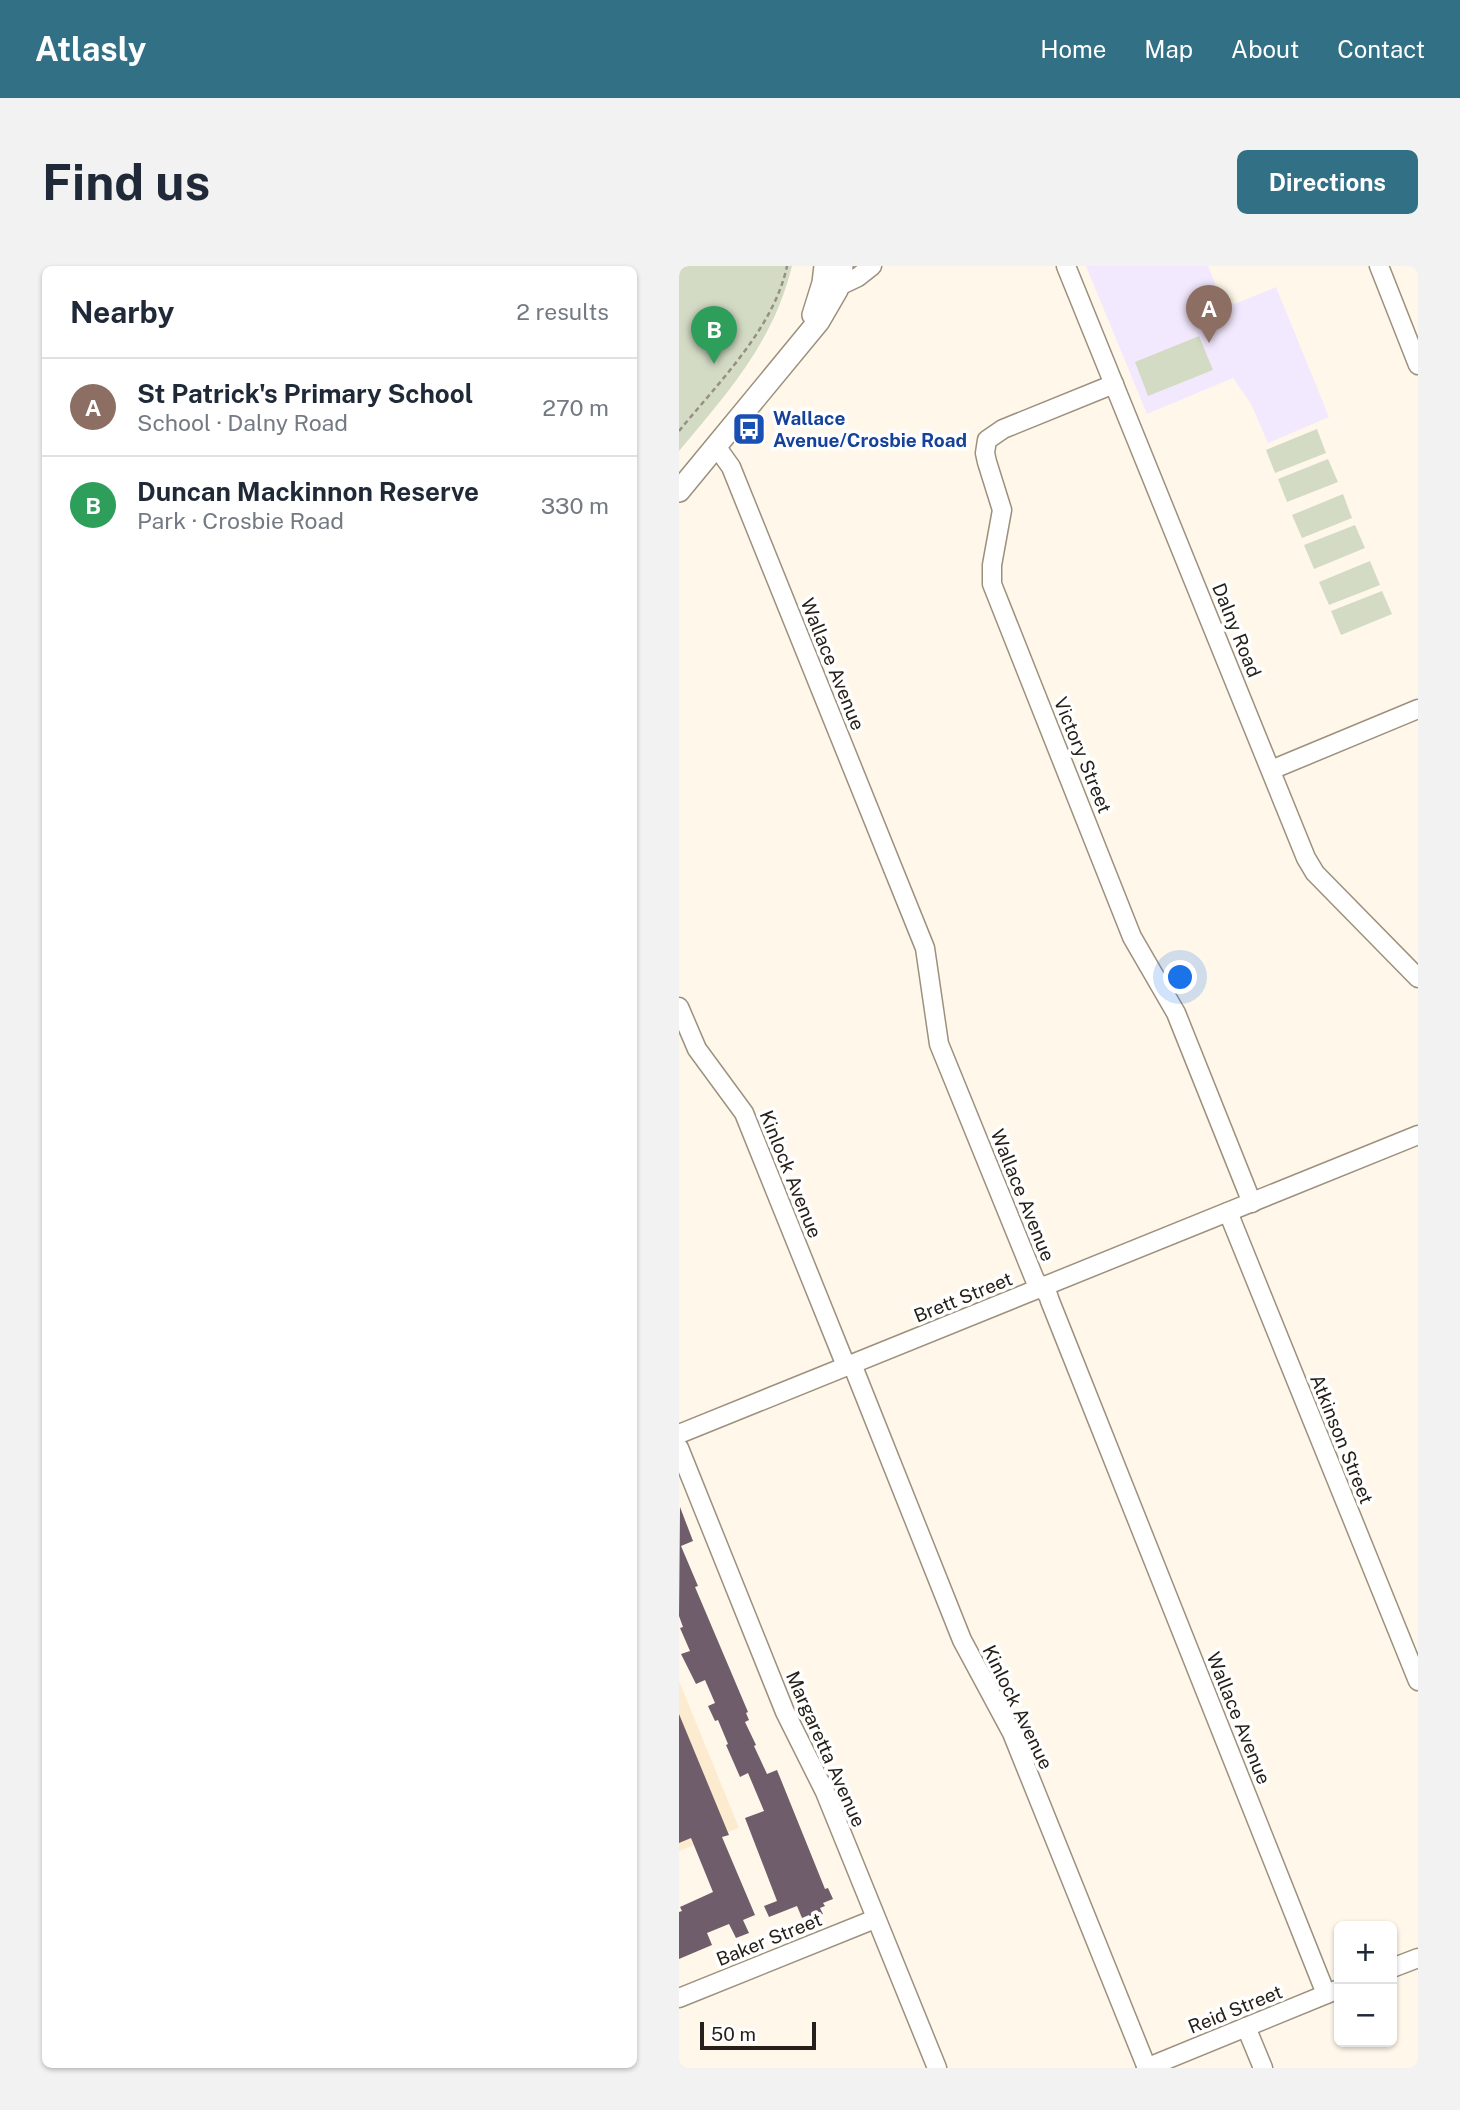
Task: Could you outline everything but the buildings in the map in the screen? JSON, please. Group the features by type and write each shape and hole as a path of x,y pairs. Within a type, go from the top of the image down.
{"street":[{"path":"679,491 801,342 830,273 863,275 872,266"},
{"name":"Dalny Road","path":"1066,266 1311,867 1418,978"},
{"path":"1379,266 1418,365"},
{"name":"Victory Street","path":"1114,383 1003,429 987,440 985,453 1002,510 992,565 992,584 1132,937 1176,1013 1252,1203"},
{"name":"Wallace Avenue","path":"716,446 731,467 925,948 939,1044 1035,1280 1050,1301 1333,1992"},
{"path":"1271,770 1418,709"},
{"name":"Kinlock Avenue","path":"679,1007 683,1031 744,1113 962,1640 1012,1733 1146,2068"},
{"name":"Brett Street","path":"679,1435 1418,1135"},
{"name":"Atkinson Street","path":"1228,1212 1418,1681"},
{"name":"Margaretta Avenue","path":"679,1435 785,1712 825,1792 937,2068"},
{"name":"Baker Street","path":"679,1998 875,1919"},
{"path":"1397,1966 1418,1958"},
{"name":"Reid Street","path":"1146,2068 1333,1992"},
{"path":"1246,2027 1263,2068"}],"path":[{"path":"679,431 765,322 787,266"}],"shaded area":[{"path":"1086,266 1208,266 1225,308 1276,287 1329,417 1268,443 1251,404 1233,378 1147,414"},
{"path":"679,1681 739,1828 679,1851"}],"green space":[{"path":"679,266 792,266 784,294 761,343 731,387 679,451"},
{"path":"1199,336 1213,370 1148,396 1135,362"},
{"path":"1317,429 1326,453 1275,473 1266,450"},
{"path":"1328,459 1338,482 1287,502 1278,479"},
{"path":"1343,494 1352,518 1302,538 1292,515"},
{"path":"1355,525 1365,548 1314,569 1304,545"},
{"path":"1370,561 1380,585 1329,605 1319,582"},
{"path":"1382,591 1392,614 1341,635 1331,611"}],"place":[{"name":"St Patrick's Primary School","path":"1209,343"},
{"name":"Duncan Mackinnon Reserve","path":"714,364"},
{"name":"Wallace Avenue/Crosbie Road","path":"749,429"}]}
